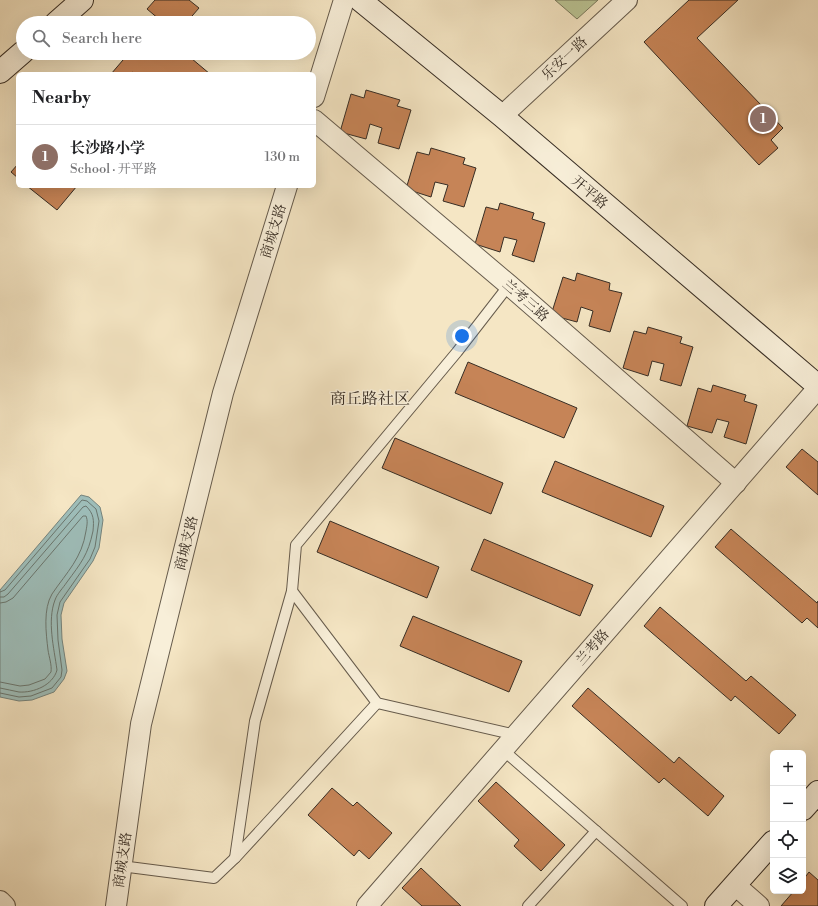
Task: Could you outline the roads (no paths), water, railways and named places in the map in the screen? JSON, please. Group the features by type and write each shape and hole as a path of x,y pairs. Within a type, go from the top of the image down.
{"street":[{"path":"64,16 82,0"},
{"path":"316,91 344,0"},
{"name":"开平路","path":"360,0 502,116 818,387"},
{"name":"乐安一路","path":"502,116 626,0"},
{"path":"0,72 16,58"},
{"name":"兰考三路","path":"316,122 509,285 736,483"},
{"name":"商城支路","path":"116,906 141,724 223,393 286,188"},
{"name":"兰考路","path":"367,906 818,387"},
{"path":"806,806 818,792"},
{"path":"716,906 770,845"},
{"path":"735,886 759,906"},
{"path":"0,901 5,906"}],"lane":[{"path":"235,858 255,721 292,592 296,544 457,352 509,285"},
{"path":"292,592 377,703 516,735"},
{"path":"121,866 214,878 235,858 377,703"},
{"path":"503,750 682,906"},
{"path":"528,906 596,831"}],"water":[{"path":"81,495 89,497 100,507 103,520 99,548 93,561 64,603 61,615 62,639 67,671 64,679 54,692 32,700 19,701 0,697 0,590"}],"place":[{"name":"长沙路小学","path":"763,119"}],"district":[{"name":"商丘路社区","path":"370,398"}]}
